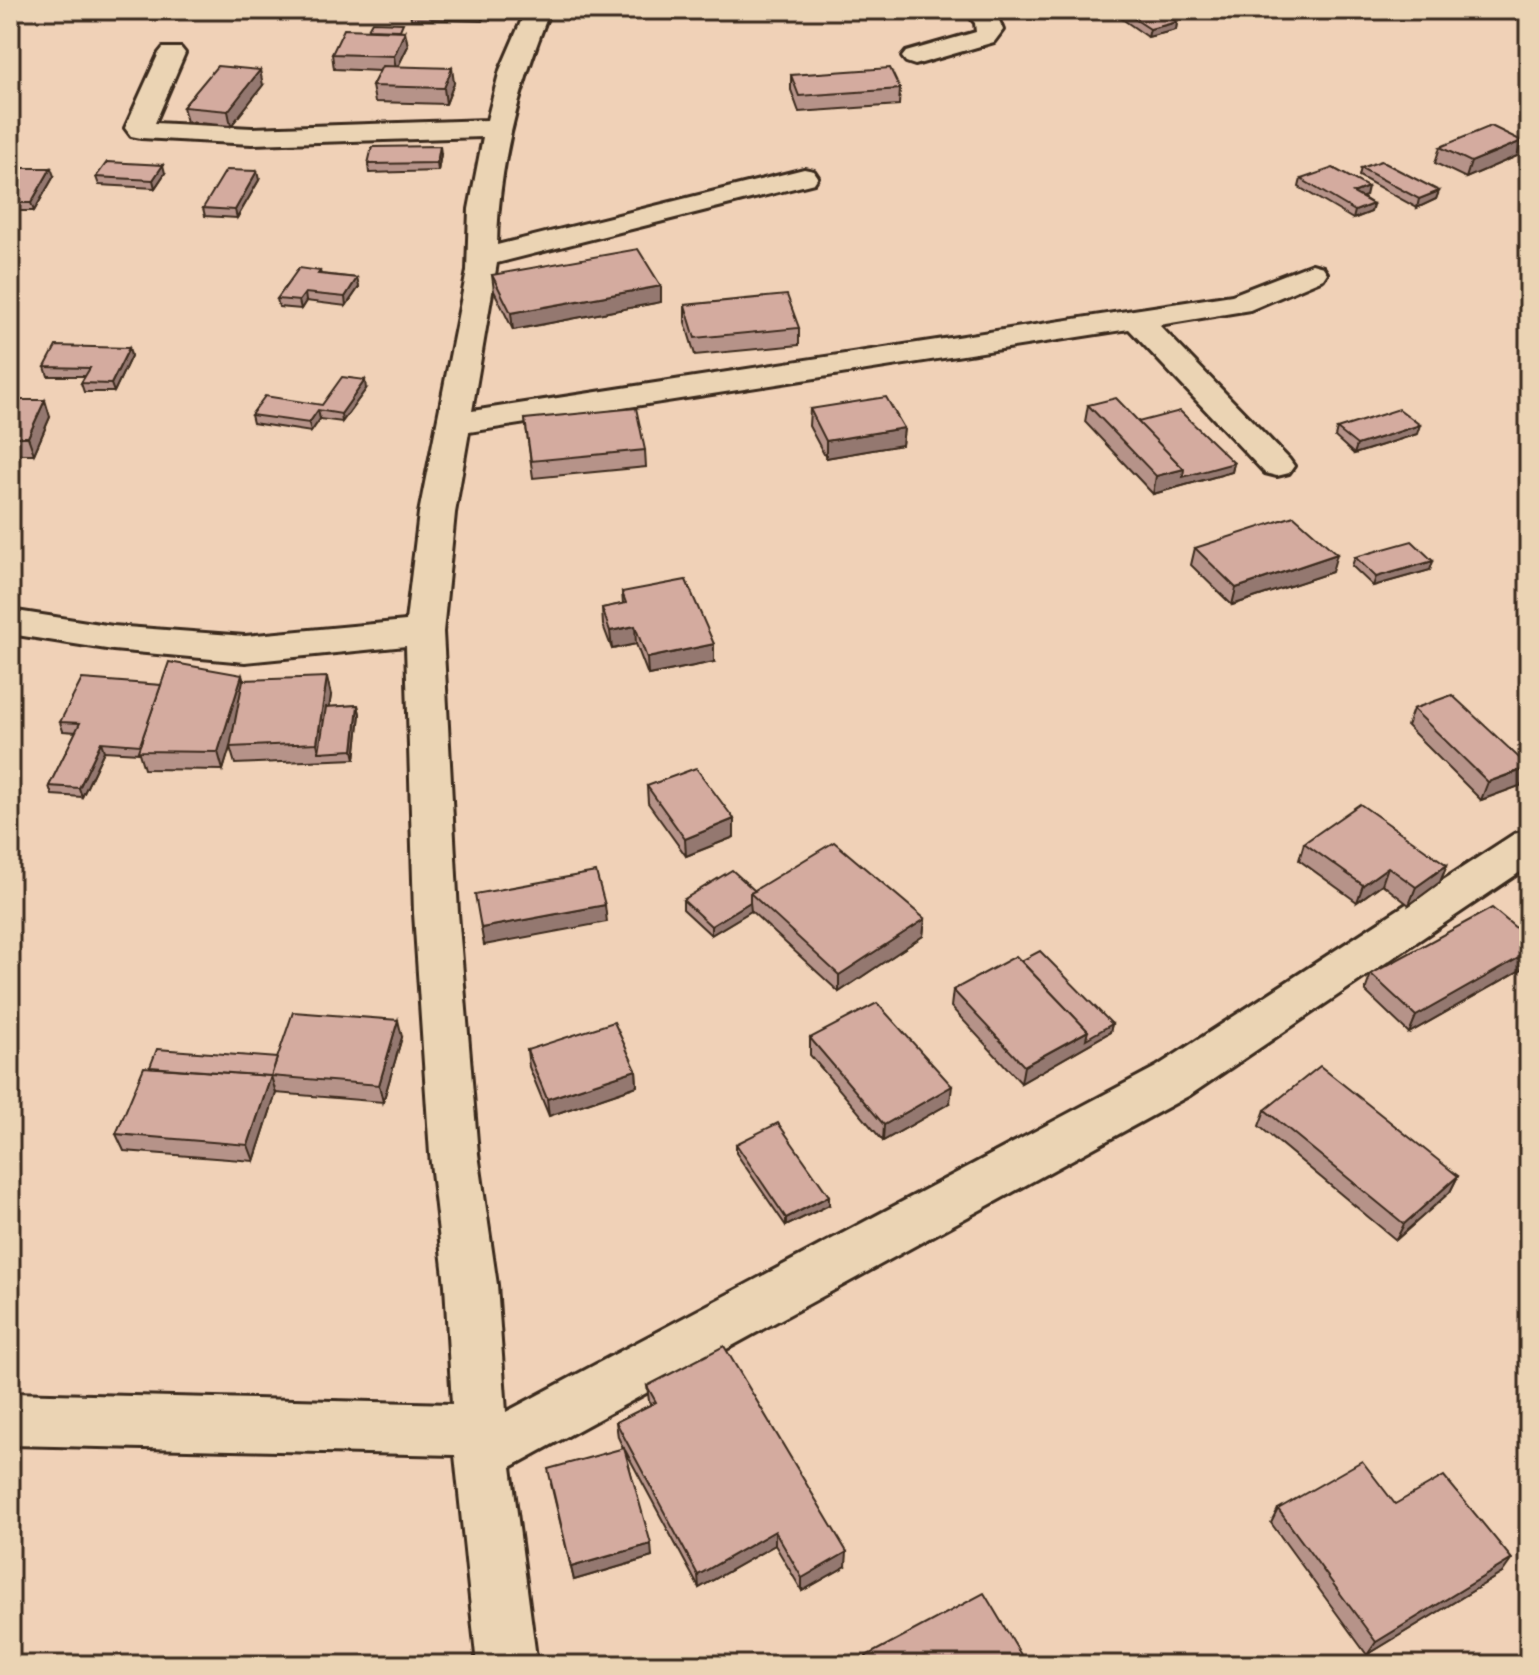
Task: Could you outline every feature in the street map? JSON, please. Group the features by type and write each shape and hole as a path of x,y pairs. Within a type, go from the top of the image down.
{"street":[{"path":"507,1665 481,1442 471,1285 454,1154 436,913 424,632 437,513 483,258 483,209 497,128 513,70 538,10"},
{"path":"915,57 985,37 990,30 987,20 976,10"},
{"path":"172,53 139,128 141,130 252,136 497,128"},
{"path":"483,258 804,177"},
{"path":"453,424 1239,303 1312,273"},
{"path":"1137,320 1277,466"},
{"path":"10,622 113,638 245,649 424,632"},
{"path":"10,1419 481,1442 1173,1081 1529,845"}],"building":[{"path":"410,10 483,10 482,13"},
{"path":"1121,10 1158,10 1177,22 1150,29"},
{"path":"372,22 403,23 400,30 368,29"},
{"path":"344,29 405,31 394,56 332,54"},
{"path":"217,66 260,70 228,111 183,107"},
{"path":"382,66 452,68 444,88 372,86"},
{"path":"890,68 900,89 799,96 791,75"},
{"path":"1491,126 1522,141 1471,162 1440,147"},
{"path":"440,146 437,163 368,164 372,147"},
{"path":"1381,161 1439,191 1419,199 1361,168"},
{"path":"107,162 163,165 153,180 96,177"},
{"path":"16,168 51,168 31,203 10,203 10,178"},
{"path":"1333,168 1368,187 1353,193 1373,204 1355,211 1301,179"},
{"path":"226,170 257,171 235,210 203,208"},
{"path":"638,249 661,286 511,313 492,275"},
{"path":"299,268 320,271 318,274 357,278 345,297 305,293 299,301 277,299"},
{"path":"787,295 799,328 695,338 685,305"},
{"path":"56,346 129,348 111,384 81,383 90,368 45,367"},
{"path":"342,377 365,380 341,414 318,410 309,423 251,415 265,396 322,405"},
{"path":"886,397 904,428 826,441 810,409"},
{"path":"1116,398 1184,469 1156,476 1088,405"},
{"path":"10,400 45,400 28,437 10,437"},
{"path":"636,408 645,450 531,461 525,419"},
{"path":"1399,409 1420,425 1357,445 1337,429"},
{"path":"1180,411 1234,463 1183,477 1184,469 1138,422"},
{"path":"1294,516 1337,554 1236,588 1195,548"},
{"path":"1412,541 1433,561 1376,577 1355,557"},
{"path":"686,580 714,644 647,658 635,626 610,631 602,608 626,603 622,592"},
{"path":"169,662 242,675 218,752 138,751"},
{"path":"327,677 317,743 230,747 243,680"},
{"path":"82,679 161,685 140,745 101,742 79,788 49,786 80,723 60,722"},
{"path":"1452,695 1529,767 1488,782 1413,709"},
{"path":"358,705 353,750 319,752 326,707"},
{"path":"696,768 734,819 685,839 647,786"},
{"path":"1360,804 1447,865 1416,887 1388,867 1363,885 1304,843"},
{"path":"834,842 925,919 839,975 750,893"},
{"path":"732,870 755,891 750,893 750,902 711,926 683,900"},
{"path":"596,872 605,905 481,928 475,894"},
{"path":"1492,908 1529,939 1529,952 1416,1016 1371,974"},
{"path":"1040,951 1112,1024 1086,1039 1088,1031 1021,961"},
{"path":"1016,956 1088,1031 1024,1066 953,990"},
{"path":"877,1003 952,1086 884,1125 810,1038"},
{"path":"293,1012 398,1020 379,1085 271,1076"},
{"path":"614,1022 636,1070 547,1099 527,1050"},
{"path":"157,1049 277,1058 271,1076 150,1067"},
{"path":"1320,1066 1458,1176 1404,1224 1265,1110"},
{"path":"144,1067 271,1076 248,1145 116,1134"},
{"path":"778,1123 829,1196 786,1218 736,1144"},
{"path":"724,1346 847,1552 802,1578 775,1531 698,1575 616,1422 656,1402 647,1386"},
{"path":"624,1448 651,1544 571,1567 548,1469"},
{"path":"1362,1461 1395,1504 1444,1476 1512,1559 1376,1642 1278,1509"},
{"path":"984,1593 1027,1665 870,1665 866,1656"}]}
